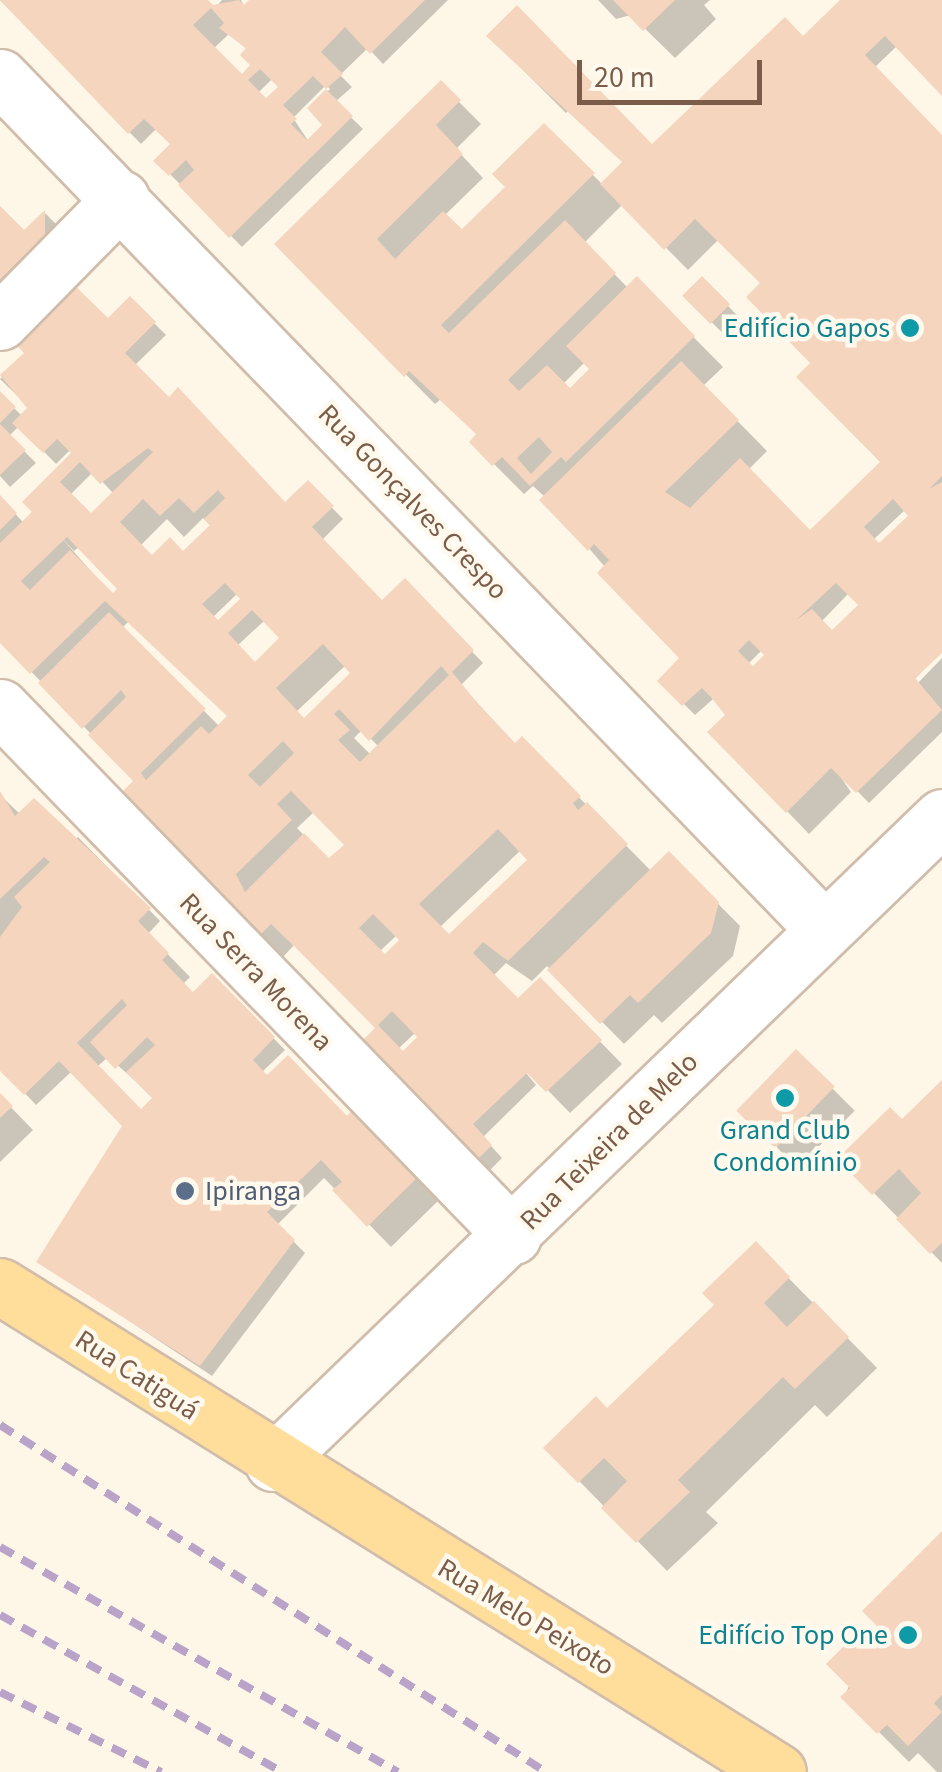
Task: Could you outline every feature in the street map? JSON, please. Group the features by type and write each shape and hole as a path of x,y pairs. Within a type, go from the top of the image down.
{"main road":[{"name":"Rua Catiguá","path":"0,1286 273,1463"},
{"name":"Rua Melo Peixoto","path":"273,1463 778,1772"}],"street":[{"name":"Rua Gonçalves Crespo","path":"0,77 824,928"},
{"path":"0,322 121,199"},
{"name":"Rua Serra Morena","path":"0,707 513,1236"},
{"name":"Rua Teixeira de Melo","path":"273,1463 513,1236 824,928 942,817"}],"building":[{"path":"0,0 208,0 213,5 239,0 244,5 249,0 425,0 370,54 345,27 321,52 343,74 326,89 353,116 229,238 178,185 194,170 186,160 169,176 153,161 170,144 144,119 128,134","holes":["211,8 224,23 219,28 246,48 240,55 250,65 242,74 193,25","260,69 278,87 266,98 248,80","313,76 326,89 307,108 322,125 307,140 291,124 297,119 283,105"]},
{"path":"613,0 675,0 643,31"},
{"path":"840,0 942,0 942,96 885,36 865,55 942,135 942,476 929,489 942,482 942,653 915,678 942,710 856,793 831,768 786,813 707,732 725,715 711,697 702,688 682,706 657,681 679,658 597,573 609,560 594,544 588,551 539,500 681,361 739,420 665,492 690,508 740,458 810,530 880,462 796,377 810,363 746,297 760,283 695,219 664,250 600,184 622,162 486,36 517,5 652,144 785,17 803,36","holes":["893,499 908,516 879,543 864,527","836,583 858,605 832,630 812,609 796,620","749,640 764,655 753,666 738,651"]},
{"path":"441,80 461,100 436,125 463,154 377,239 395,259 443,211 462,229 505,187 492,174 544,123 595,173 441,325 449,333 565,220 616,273 508,380 519,391 547,365 570,388 589,369 566,346 637,276 695,336 566,462 561,457 530,486 502,457 492,466 469,442 476,434 409,371 404,377 274,244","holes":["539,437 552,452 531,474 517,458"]},
{"path":"0,206 24,230 45,210 45,236 0,280"},
{"path":"702,276 730,304 710,324 682,296"},
{"path":"68,279 108,318 130,296 156,322 125,353 169,397 178,387 285,502 308,480 334,506 312,527 382,600 405,578 474,650 452,672 479,705 515,743 522,736 581,796 573,803 578,810 587,802 628,844 508,961 483,942 473,953 518,998 540,977 602,1040 546,1092 527,1073 473,1124 492,1145 477,1160 352,1051 375,1028 299,951 271,924 259,936 112,802 133,781 88,735 126,697 121,690 82,729 38,683 109,612 206,709 141,773 146,780 201,726 209,734 227,716 105,601 30,674 0,643 0,543 32,512 22,502 71,453 57,439 43,453 12,423 27,408 0,375 24,353 9,337","holes":["148,448 153,452 91,513 60,482 80,462 100,484","218,490 225,498 204,519 210,525 183,551 170,537 152,555 120,522 143,499 160,516 179,498 194,513","67,537 117,589 113,593 70,550 30,590 21,581","225,583 240,599 218,620 202,604","252,610 279,638 255,662 228,633","323,644 350,673 304,718 276,688","441,666 449,675 360,762 338,740 350,730 334,714 339,709 369,741","283,741 294,753 260,787 248,775","291,791 344,845 329,858 304,833 245,892 236,874 292,820 277,804","498,829 527,860 449,934 419,904","373,914 399,940 385,954 359,928","392,1011 417,1037 403,1051 378,1025"]},
{"path":"0,391 16,407 0,423"},
{"path":"0,424 26,450 0,475"},
{"path":"0,495 17,513 0,530"},
{"path":"0,791 15,816 34,798 151,908 138,921 169,953 162,960 193,992 212,973 275,1037 253,1060 267,1075 288,1055 347,1116 356,1106 421,1174 367,1227 332,1190 342,1182 321,1160 267,1212 295,1240 200,1366 36,1262 122,1126 59,1061 24,1095 0,1071 0,937 22,907 14,897 50,862 44,857 0,899","holes":["122,999 127,1005 90,1042 115,1069 147,1037 155,1045 126,1072 152,1098 141,1109 77,1043"]},
{"path":"669,851 719,902 711,933 638,1003 630,995 600,1024 547,970"},
{"name":"Grand Club Condomínio","path":"796,1049 835,1087 775,1148 736,1111"},
{"path":"942,1080 942,1243 930,1254 896,1219 921,1193 899,1169 872,1195 837,1159 890,1107 902,1119"},
{"path":"0,1093 13,1106 0,1118"},
{"path":"756,1241 790,1277 764,1303 787,1327 814,1301 849,1337 795,1389 783,1377 678,1480 690,1492 636,1543 601,1508 627,1481 604,1458 578,1483 543,1448 596,1396 607,1408 714,1305 702,1293"},
{"name":"Edifício Top One","path":"942,1531 942,1695 934,1703 942,1712 908,1746 887,1725 877,1734 840,1697 850,1688 826,1664 860,1630 869,1639 880,1629 862,1611"}],"railway":[{"path":"0,1425 546,1772"},
{"path":"0,1547 398,1772"},
{"path":"0,1615 282,1772"},
{"path":"0,1692 161,1772"}],"place":[{"name":"Edifício Gapos","path":"910,328"},
{"name":"Grand Club Condomínio","path":"785,1098"},
{"name":"Ipiranga","path":"185,1191"},
{"name":"Edifício Top One","path":"908,1635"}]}
